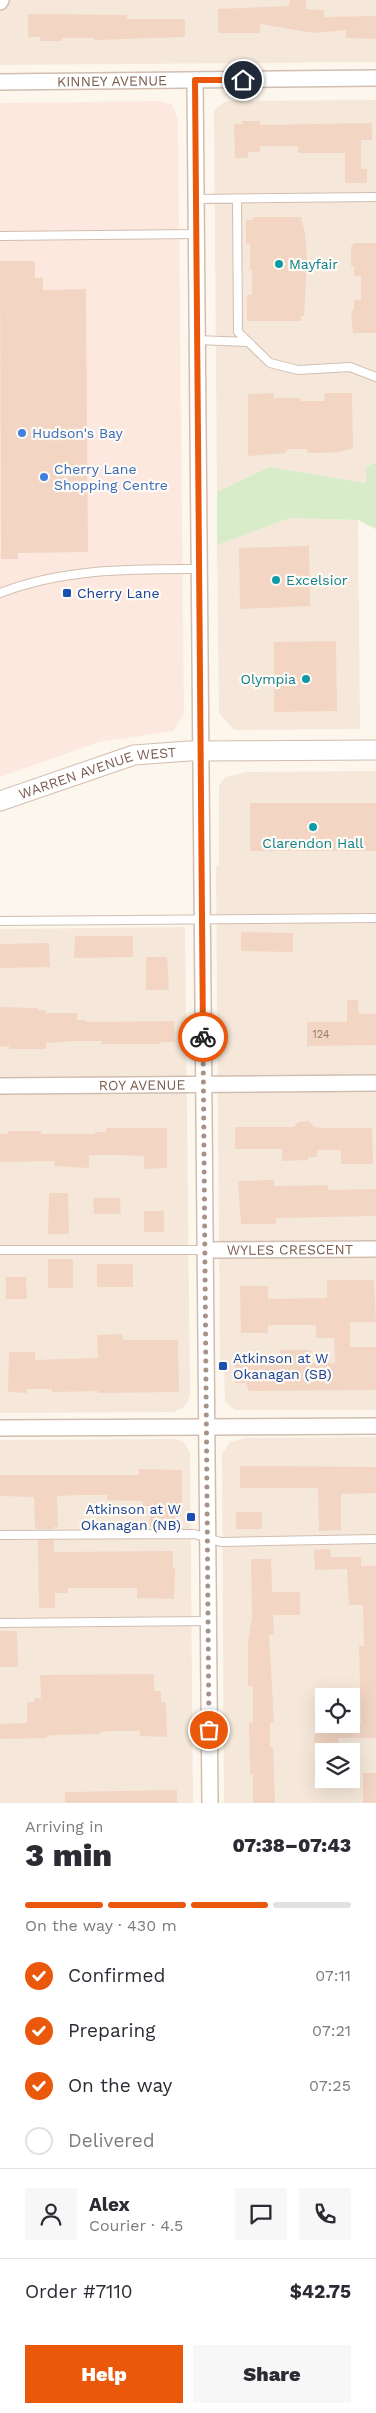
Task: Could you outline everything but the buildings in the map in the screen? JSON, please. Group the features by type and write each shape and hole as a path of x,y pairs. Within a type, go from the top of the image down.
{"street":[{"name":"KINNEY AVENUE","path":"0,82 376,78"},
{"path":"195,80 210,1803"},
{"name":"WARREN AVENUE WEST","path":"0,801 134,755 201,751 376,750"},
{"name":"ROY AVENUE","path":"0,1086 376,1083"},
{"name":"WYLES CRESCENT","path":"205,1250 376,1249"},
{"path":"0,1428 376,1426"}],"lane":[{"path":"196,198 376,197"},
{"path":"237,199 238,332 270,363 298,370 350,367 376,377"},
{"path":"0,236 197,234"},
{"path":"198,340 248,342"},
{"path":"0,593 50,577 108,569 199,569"},
{"path":"0,921 376,918"},
{"path":"0,1250 205,1250"},
{"path":"0,1535 194,1534 221,1542 376,1539"},
{"path":"0,1623 208,1621"}],"shaded area":[{"path":"0,0 376,0 376,62 0,65"},
{"path":"376,100 376,462 366,467 366,483 269,467 217,492 214,111 224,102 231,101"},
{"path":"160,101 171,104 178,121 184,714 173,731 99,742 0,777 0,103"},
{"path":"290,518 358,520 360,729 238,730 233,729 219,713 217,545"},
{"path":"376,771 376,1410 235,1410 225,1402 224,1367 220,1367 216,866 219,866 219,786 225,777 248,772"},
{"path":"185,927 190,1393 188,1401 183,1408 174,1412 0,1413 0,929"},
{"path":"376,1437 376,1803 224,1803 222,1454 230,1442 245,1438"},
{"path":"174,1439 183,1441 190,1453 193,1803 0,1803 0,1440"}],"green space":[{"path":"376,462 376,529 358,520 290,518 217,545 217,492 269,467 366,483 366,467"}],"way so far":[{"path":"203,1037 209,1730"}],"place":[{"name":"Mayfair","path":"279,264"},
{"name":"Hudson's Bay","path":"22,433"},
{"name":"Cherry Lane Shopping Centre","path":"44,477"},
{"name":"Excelsior","path":"276,580"},
{"name":"Cherry Lane","path":"67,593"},
{"name":"Olympia","path":"306,679"},
{"name":"Clarendon Hall","path":"313,827"},
{"name":"Atkinson at W Okanagan (SB)","path":"223,1366"},
{"name":"Atkinson at W Okanagan (NB)","path":"191,1517"}],"route":[{"path":"203,1037 195,80 243,80"}]}
